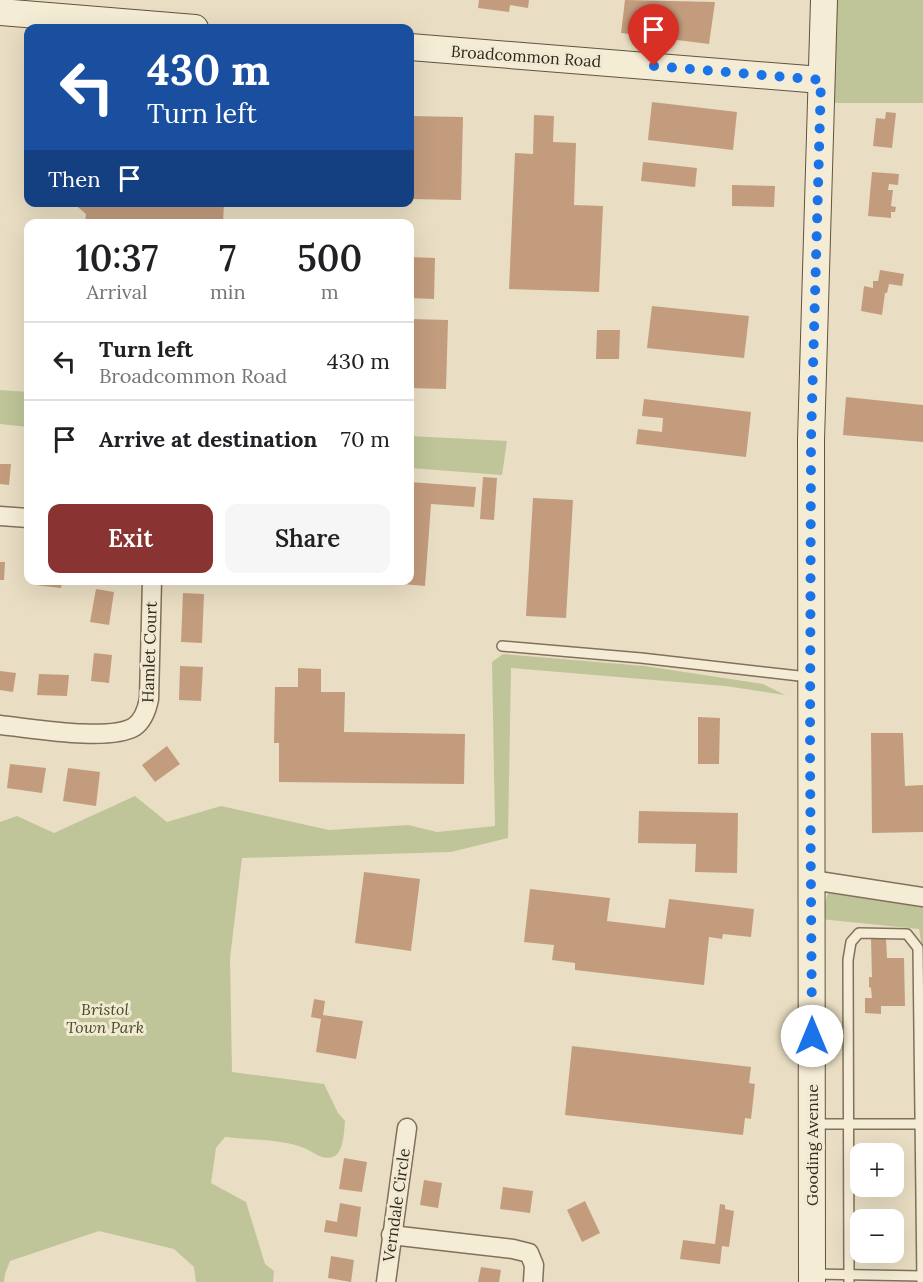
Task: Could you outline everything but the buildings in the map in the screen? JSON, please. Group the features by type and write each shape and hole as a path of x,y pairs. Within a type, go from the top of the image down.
{"main road":[{"name":"Gooding Avenue","path":"812,1278 811,429 824,0"},
{"path":"0,12 146,24"},
{"name":"Broadcommon Road","path":"414,47 821,80"}],"street":[{"path":"0,516 24,518"},
{"name":"Hamlet Court","path":"0,725 109,734 135,726 147,711 149,699 152,585"},
{"path":"812,880 923,897"},
{"name":"Verndale Circle","path":"386,1282 407,1128"},
{"path":"392,1235 513,1249 529,1253 534,1265 533,1282"}],"lane":[{"path":"502,646 641,658 811,677"},
{"path":"812,1278 849,1279 922,1279 918,948 907,934 859,933 852,942 848,960 849,1279"},
{"path":"812,1124 920,1124"}],"green space":[{"path":"836,0 923,0 923,103 833,103"},
{"path":"0,390 24,392 24,427 0,424"},
{"path":"414,436 507,441 502,475 414,468"},
{"name":"Bristol Town Park","path":"503,654 645,666 763,684 785,695 725,686 511,668 508,838 451,852 242,858 230,958 232,1072 324,1084 338,1113 345,1121 340,1149 331,1158 295,1145 265,1140 225,1137 216,1148 211,1183 246,1202 265,1264 274,1271 273,1282 196,1282 194,1267 174,1249 99,1231 10,1261 4,1282 0,1282 0,822 17,816 54,833 135,796 167,822 221,806 329,830 408,825 437,832 495,826 492,662"},
{"path":"828,893 923,906 923,953 919,929 820,919"}],"route":[{"path":"654,66 821,80 811,440 812,1036"}]}
